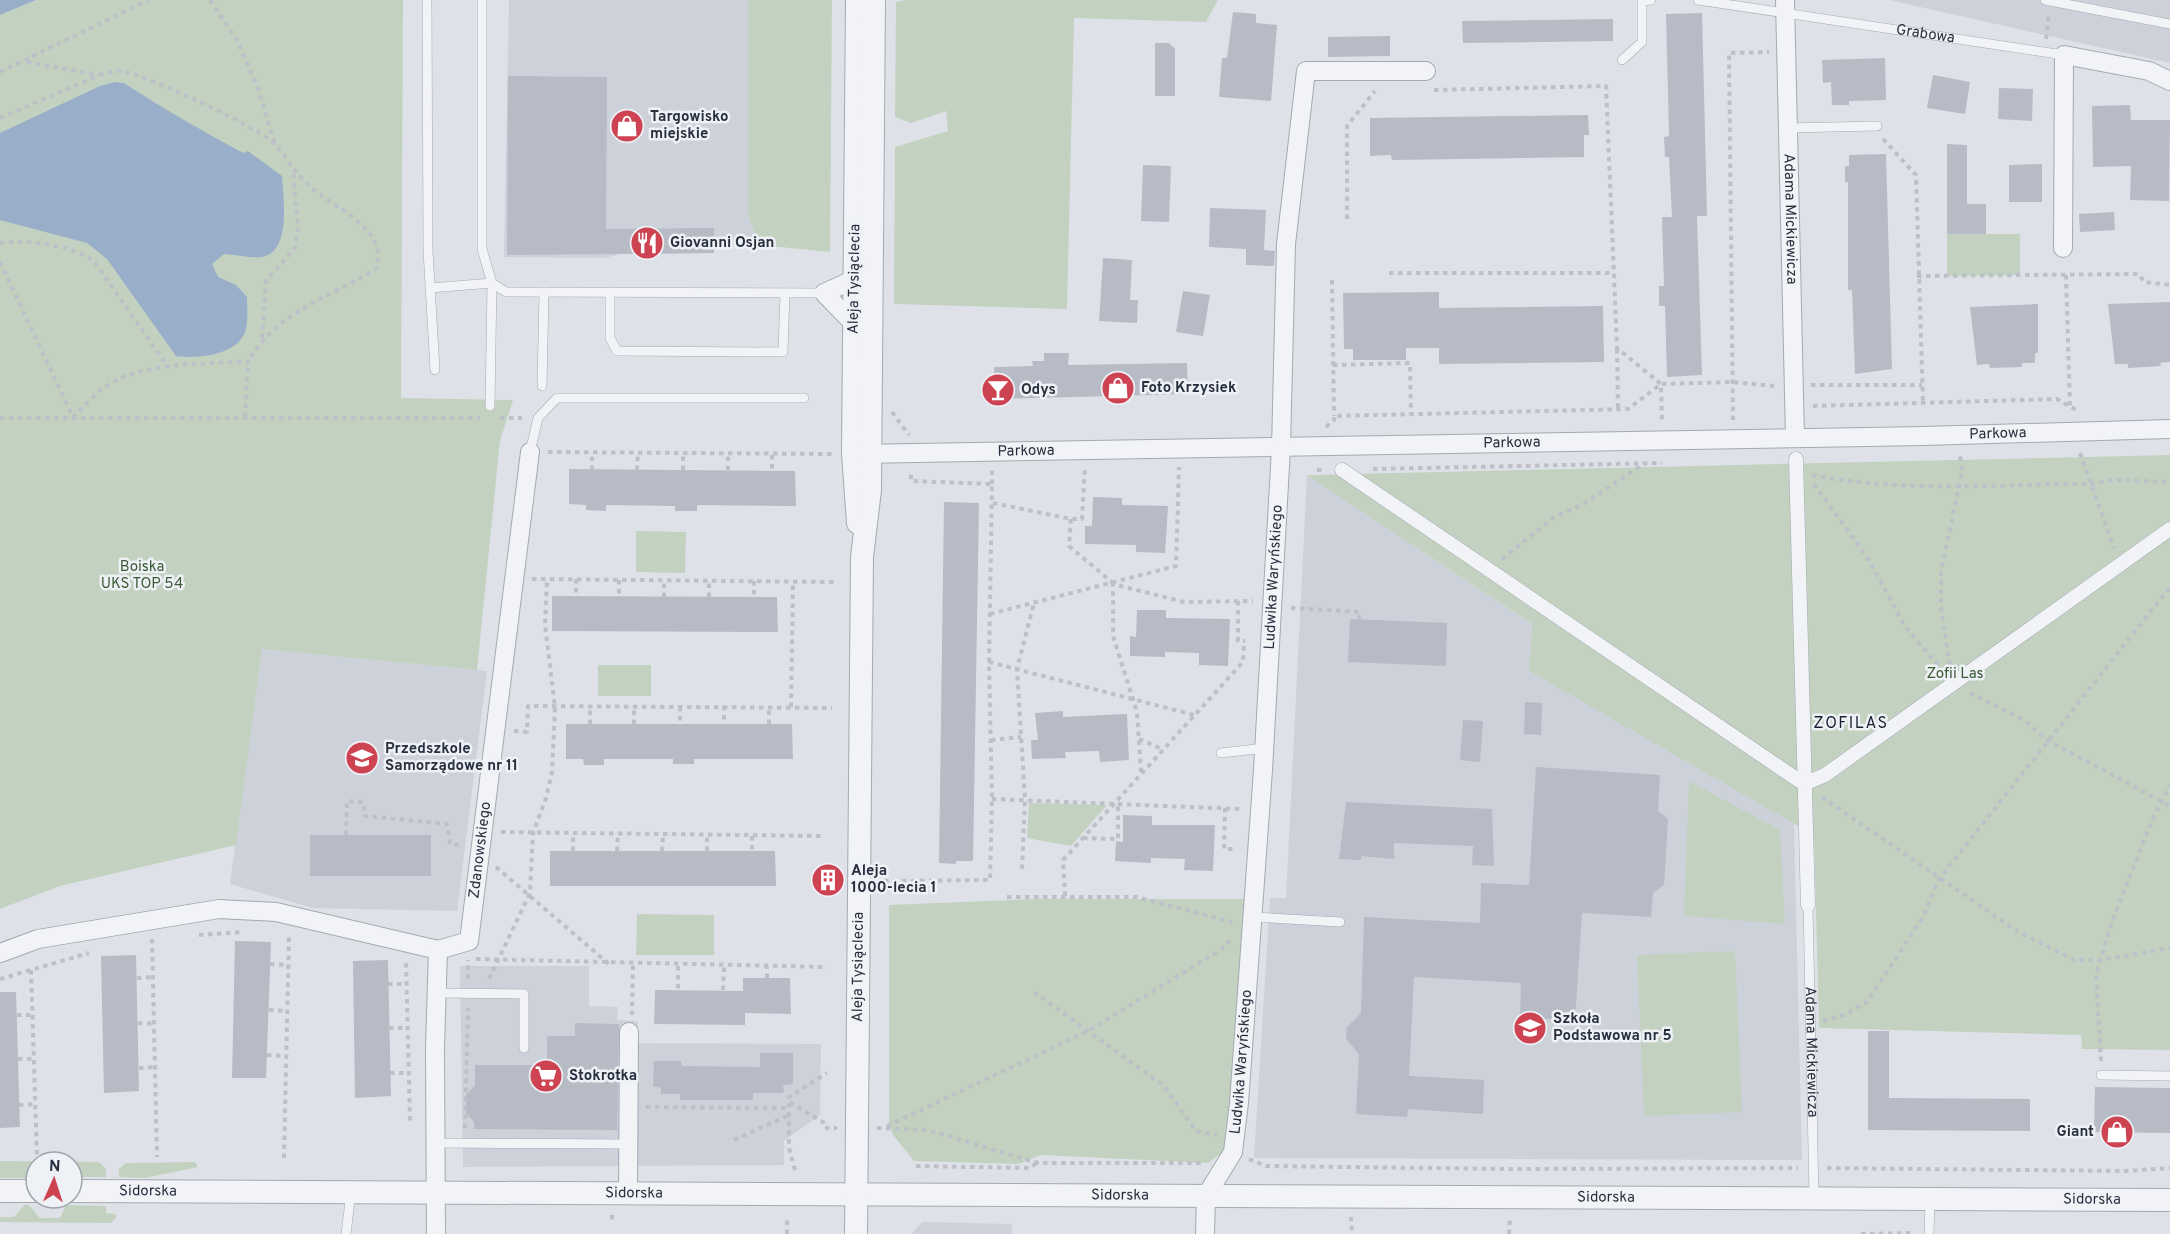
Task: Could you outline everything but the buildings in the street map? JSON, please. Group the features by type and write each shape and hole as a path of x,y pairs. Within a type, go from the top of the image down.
{"street":[{"name":"Aleja Tysiąclecia","path":"856,1234 862,557 870,490 852,454 854,324 863,272 857,0"},
{"name":"Aleja Tysiąclecia","path":"852,454 863,272 874,0"},
{"name":"Adama Mickiewicza","path":"1785,7 1788,128 1803,385 1795,438"},
{"path":"2063,248 2064,55"},
{"name":"Grabowa","path":"2064,55 2149,71 2170,81"},
{"name":"Ludwika Waryńskiego","path":"1206,1196 1233,1152 1247,921 1264,748 1281,448 1286,244 1306,71 1426,71"},
{"path":"854,324 824,293 863,272"},
{"name":"Parkowa","path":"852,454 1281,448 2170,429"},
{"name":"Zdanowskiego","path":"438,950 469,941 530,452"},
{"path":"1796,466 1808,905"},
{"path":"1342,470 1804,784"},
{"path":"1804,784 1825,775 2170,529"},
{"path":"0,952 38,939 219,909 276,912 438,950 436,1234"},
{"path":"628,1032 628,1194"},
{"path":"0,1191 24,1191"},
{"name":"Sidorska","path":"84,1191 2170,1200"},
{"path":"1205,1234 1206,1196"}],"lane":[{"path":"427,0 430,288 435,370"},
{"path":"482,0 482,249 492,283 490,406"},
{"path":"1622,60 1642,42 1642,2 1651,0"},
{"name":"Grabowa","path":"1698,0 1785,7 2064,55"},
{"path":"2048,1 2170,24"},
{"path":"1788,128 1876,126"},
{"path":"430,288 492,283 506,292 824,293"},
{"path":"542,386 544,292"},
{"path":"610,292 610,338 617,351 783,352 785,293"},
{"path":"530,452 538,418 557,398 804,398"},
{"path":"1221,753 1264,748"},
{"name":"Adama Mickiewicza","path":"1808,905 1814,1198"},
{"path":"1247,921 1340,922"},
{"path":"436,993 524,994 524,1048"},
{"path":"2101,1075 2170,1076"},
{"path":"436,1143 628,1144"},
{"path":"346,1234 351,1191"},
{"path":"1929,1234 1930,1199"}],"path":[{"path":"0,72 147,0"},
{"path":"210,0 241,50 258,88 274,142 293,171 364,227 378,246 379,258 376,269 316,300 281,322 262,339 248,361 245,417"},
{"path":"2044,52 2048,1"},
{"path":"1733,439 1729,53 1786,51"},
{"path":"25,61 100,75"},
{"path":"0,118 100,75 122,70 185,94 274,142"},
{"path":"1433,90 1606,86 1618,409"},
{"path":"1347,219 1347,126 1375,91 1387,91"},
{"path":"1876,126 1877,133 1916,175 1917,276 1923,403"},
{"path":"262,339 266,281 295,248 298,228 293,171"},
{"path":"0,243 25,240 77,253 94,261 168,368"},
{"path":"0,262 73,417"},
{"path":"1389,273 1613,273"},
{"path":"1917,276 2139,274 2144,282 2170,285"},
{"path":"2066,275 2070,407"},
{"path":"1321,433 1334,420 1332,280"},
{"path":"1617,348 1661,384 1663,440"},
{"path":"73,417 110,384 142,371 248,361"},
{"path":"1333,365 1410,363 1411,414"},
{"path":"1334,416 1628,409 1661,384 1732,382 1803,385 1922,385"},
{"path":"1803,385 1812,406 2057,399 2070,407 2088,411"},
{"path":"0,418 538,418"},
{"path":"993,503 1071,519 1082,519 1086,451"},
{"path":"530,452 852,454"},
{"path":"592,452 592,470"},
{"path":"637,470 638,452"},
{"path":"2080,453 2120,564"},
{"path":"683,454 683,470"},
{"path":"728,455 728,470"},
{"path":"772,455 772,471"},
{"path":"1953,682 1941,608 1941,572 1962,471 1960,456"},
{"path":"990,614 1176,566 1180,460"},
{"path":"1488,570 1554,517 1582,505 1645,463"},
{"path":"1796,466 1840,481 1958,487 2092,484 2114,480 2170,482"},
{"path":"884,881 990,880 992,799 989,662 992,471"},
{"path":"911,481 992,484"},
{"path":"1071,519 1069,546 1113,584 1184,602 1263,600"},
{"path":"514,578 834,582"},
{"path":"482,994 530,893 533,833 546,798 552,772 555,707 545,625 546,579"},
{"path":"576,579 576,596"},
{"path":"619,580 619,597"},
{"path":"664,580 664,597"},
{"path":"708,597 709,581"},
{"path":"754,581 754,597"},
{"path":"792,707 793,582"},
{"path":"1113,584 1113,636 1134,699 1141,772"},
{"path":"1810,1024 1844,1015 1867,1002 1923,917 1939,879 2170,587"},
{"path":"1238,601 1238,641 1253,641"},
{"path":"1022,869 1025,800 1017,669 1034,603"},
{"path":"1287,608 1360,612 1359,619"},
{"path":"1065,896 1063,860 1243,662 1244,641"},
{"path":"989,662 1194,715"},
{"path":"495,729 527,732 528,706 832,708"},
{"path":"634,706 634,724"},
{"path":"724,706 724,724"},
{"path":"590,707 590,724"},
{"path":"680,707 680,724"},
{"path":"769,724 770,707"},
{"path":"991,740 1021,737"},
{"path":"1139,739 1162,749"},
{"path":"1804,784 2017,931 2074,960 2101,960 2170,948"},
{"path":"2101,1075 2096,974 2113,919 2143,842 2170,786"},
{"path":"992,799 1235,808"},
{"path":"346,835 347,801 363,802 365,816 447,824 450,844 480,846 533,833 823,836"},
{"path":"1083,838 1118,838 1117,802"},
{"path":"1225,808 1224,849 1234,849"},
{"path":"573,834 573,851"},
{"path":"617,851 618,834"},
{"path":"662,851 663,835"},
{"path":"707,835 707,851"},
{"path":"752,836 752,851"},
{"path":"480,846 489,861 530,893 609,964"},
{"path":"1007,897 1136,897 1247,921 1222,949 1088,1031 883,1128 928,1130 1038,1163 1208,1163"},
{"path":"197,935 249,932"},
{"path":"279,935 301,938"},
{"path":"284,1158 284,1056 289,936"},
{"path":"142,941 163,938"},
{"path":"152,939 157,1157"},
{"path":"438,950 468,959 633,965 827,968"},
{"path":"0,979 91,952"},
{"path":"406,955 410,1121"},
{"path":"467,1143 464,1122 465,1092 468,1089 468,959"},
{"path":"270,964 288,965"},
{"path":"628,1032 632,1028 633,965"},
{"path":"678,966 678,990"},
{"path":"723,990 724,966"},
{"path":"767,967 767,978"},
{"path":"31,970 37,1150"},
{"path":"137,978 153,977"},
{"path":"388,984 407,984"},
{"path":"1034,992 1164,1086 1196,1131 1223,1136"},
{"path":"269,1010 286,1011"},
{"path":"17,1015 33,1015"},
{"path":"138,1023 154,1024"},
{"path":"389,1028 408,1028"},
{"path":"267,1055 284,1056"},
{"path":"18,1059 34,1059"},
{"path":"138,1068 155,1067"},
{"path":"390,1073 409,1073"},
{"path":"795,1170 789,1148 789,1097 827,1073"},
{"path":"789,1102 826,1124"},
{"path":"19,1105 36,1104"},
{"path":"628,1106 789,1108"},
{"path":"734,1140 789,1115"},
{"path":"1247,1158 1266,1166 1510,1169 1814,1168 2125,1171 2170,1168"},
{"path":"916,1166 1029,1168 1038,1163"},
{"path":"612,1215 612,1223"},
{"path":"787,1234 788,1217"},
{"path":"1861,1234 1929,1234"}],"shaded area":[{"name":"Targowisko miejskie","path":"509,0 748,0 748,216 759,245 714,245 714,253 620,254 605,258 504,257"},
{"path":"1889,0 2170,0 2170,63"},
{"name":"Szkoła Podstawowa nr 5","path":"1307,475 1532,624 1529,671 1794,822 1802,1160 1254,1158 1270,898 1286,898"},
{"name":"Przedszkole Samorządowe nr 11","path":"262,649 487,671 457,911 313,908 230,884"},
{"path":"460,966 589,966 589,1006 618,1007 617,1020 638,1021 638,1043 821,1044 820,1115 784,1141 784,1165 463,1167"},
{"path":"922,1222 1012,1224 1012,1234 912,1234"}],"green space":[{"name":"Boiska UKS TOP 54","path":"36,0 403,0 401,398 513,400 500,441 477,670 262,649 236,845 60,886 0,909 0,15"},
{"path":"748,0 832,0 830,252 759,245 748,216"},
{"path":"905,0 1218,0 1206,22 1074,18 1067,309 894,304 895,147 948,131 946,111 911,123 895,117 896,2"},
{"path":"1947,234 2020,234 2020,275 1947,276"},
{"name":"Zofii Las","path":"2170,455 2170,1050 2082,1049 2081,1035 1819,1028 1814,835 1529,671 1532,624 1307,475"},
{"path":"636,531 686,532 685,573 636,572"},
{"path":"598,665 651,665 651,696 598,696"},
{"path":"1689,781 1780,830 1785,924 1684,916"},
{"path":"1029,803 1107,805 1071,846 1027,838"},
{"path":"1035,899 1254,899 1230,1156 1219,1155 1208,1163 1041,1155 1018,1164 914,1161 893,1135 889,1122 889,905"},
{"path":"637,914 714,915 714,955 636,955"},
{"path":"1735,951 1742,1112 1644,1116 1637,955"},
{"path":"0,1161 24,1161 24,1178 0,1178"},
{"path":"84,1162 99,1162 106,1169 106,1177 84,1177"},
{"path":"195,1162 198,1167 145,1178 119,1177 119,1169 126,1163"},
{"path":"24,1205 24,1210 33,1210 40,1218 60,1218 64,1210 84,1210 84,1205 106,1206 106,1213 116,1214 116,1218 111,1223 0,1222 0,1217 14,1217"}],"water":[{"path":"0,0 36,0 0,15"},
{"path":"115,82 124,83 168,111 243,153 248,151 282,176 284,222 278,245 272,253 262,257 224,254 212,264 218,277 236,285 247,297 246,330 240,341 224,351 204,356 176,356 107,259 87,243 0,220 0,133 100,86"}],"place":[{"name":"Targowisko miejskie","path":"627,126"},
{"name":"Giovanni Osjan","path":"647,243"},
{"name":"Foto Krzysiek","path":"1118,388"},
{"name":"Odys","path":"998,390"},
{"name":"Przedszkole Samorządowe nr 11","path":"362,758"},
{"name":"Aleja 1000-lecia 1","path":"828,880"},
{"name":"Szkoła Podstawowa nr 5","path":"1530,1028"},
{"name":"Stokrotka","path":"546,1076"},
{"name":"Giant","path":"2117,1132"}],"district":[{"name":"ZOFILAS","path":"1851,724"}]}
